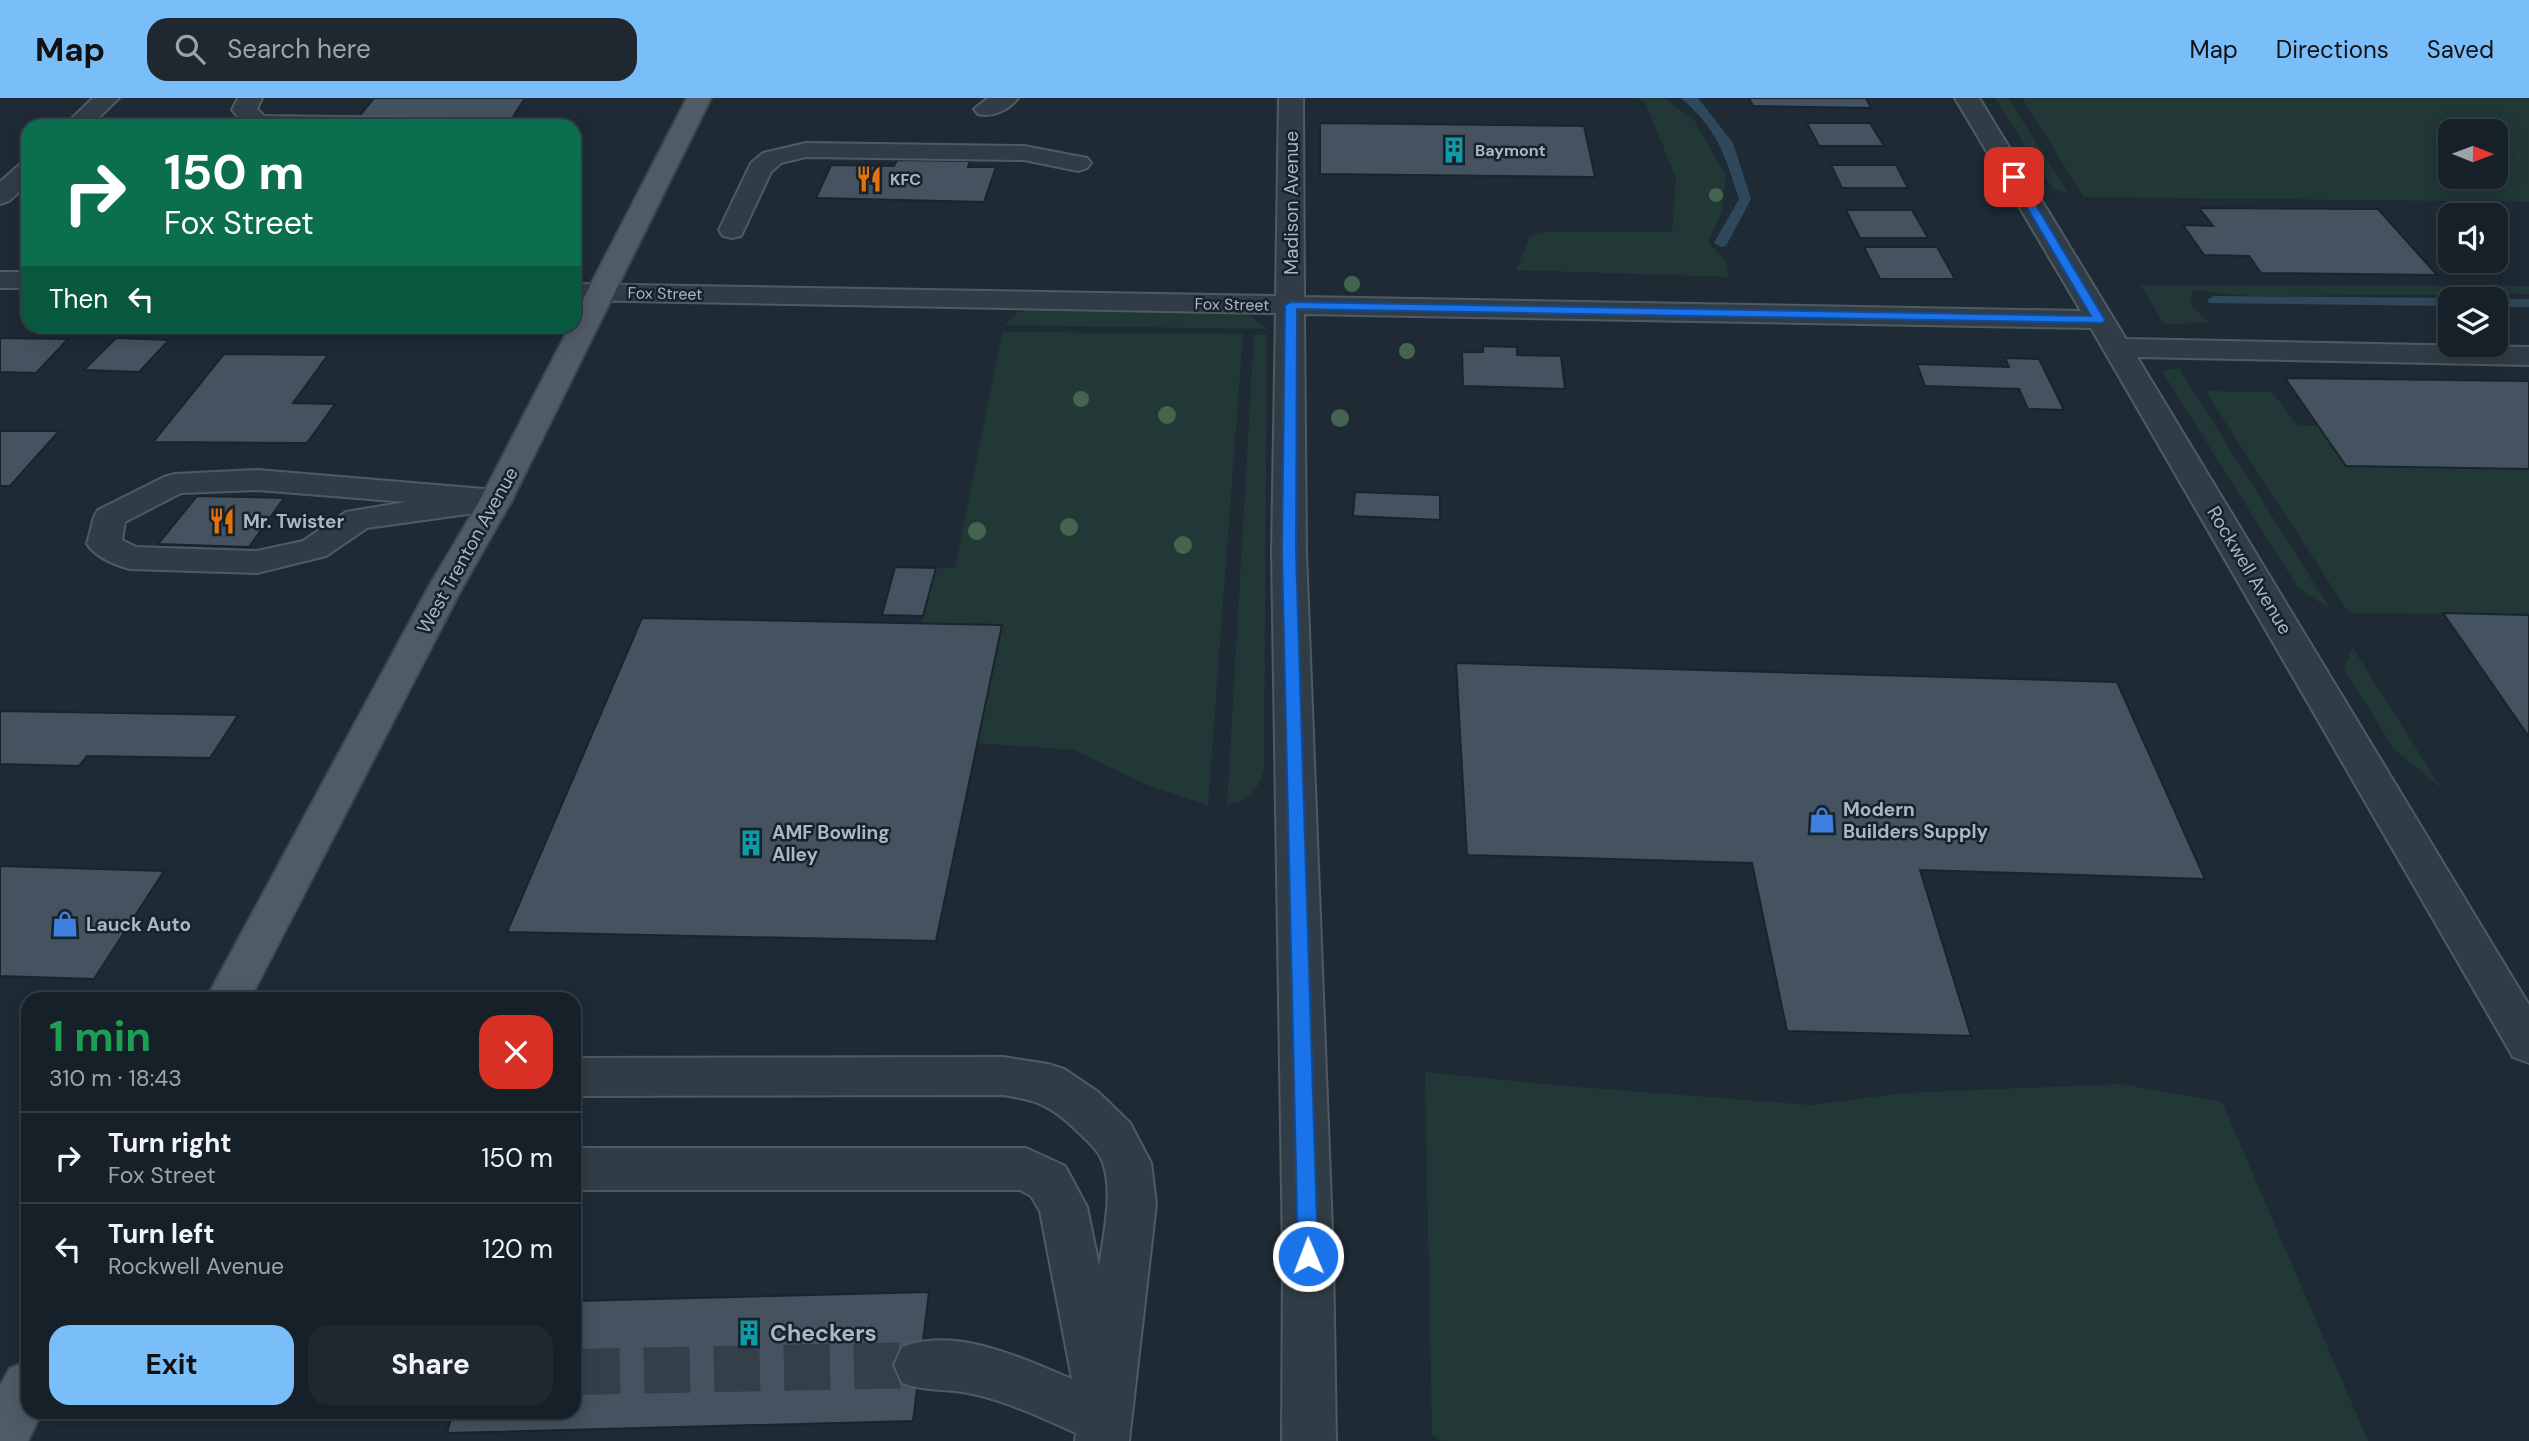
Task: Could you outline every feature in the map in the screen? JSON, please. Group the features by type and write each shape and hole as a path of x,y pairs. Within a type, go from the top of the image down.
{"main road":[{"name":"West Trenton Avenue","path":"587,292 699,98"},
{"name":"West Trenton Avenue","path":"232,992 445,588 496,500 569,333"},
{"path":"0,1440 21,1400"}],"street":[{"path":"84,119 107,98"},
{"path":"250,98 244,110 253,119"},
{"name":"Madison Avenue","path":"1291,98 1289,552 1308,1256 1309,1441"},
{"name":"Rockwell Avenue","path":"1967,98 2253,575 2529,1044"},
{"path":"732,230 760,168 772,158 806,150 1024,153 1078,163"},
{"path":"0,195 21,176"},
{"path":"0,279 21,280"},
{"name":"Fox Street","path":"587,292 1291,305 2108,334 2529,356"},
{"path":"258,480 496,500 358,519 314,549 257,562 130,558 104,544 110,517 175,484 258,480"},
{"path":"581,1077 1003,1076 1048,1083 1082,1106 1114,1137 1127,1163 1132,1204 1104,1430"},
{"path":"581,1169 1026,1169 1048,1181 1063,1207 1104,1430"},
{"path":"920,1365 970,1368 1016,1381 1104,1430"}],"green space":[{"path":"1637,98 1664,98 1694,120 1726,176 1722,212 1708,242 1724,259 1729,277 1516,270 1530,236 1547,232 1672,232 1676,178 1645,102"},
{"path":"1995,98 2008,98 2068,193 2053,189"},
{"path":"2022,98 2529,98 2529,202 2084,197"},
{"path":"2141,285 2529,286 2529,294 2508,294 2508,287 2438,287 2438,295 2250,296 2192,290 2191,305 2210,323 2164,324"},
{"path":"1018,312 1239,312 1251,316 1267,329 1005,325"},
{"path":"1002,332 1243,334 1208,805 1147,785 1074,750 977,743 1001,625 921,623 936,568 955,568"},
{"path":"1254,334 1267,335 1264,771 1258,785 1247,798 1227,805"},
{"path":"2179,368 2331,610 2298,588 2162,371"},
{"path":"2205,391 2272,392 2298,426 2319,426 2529,469 2529,615 2349,613"},
{"path":"2352,647 2442,789 2394,749 2344,669"},
{"path":"1425,1072 1564,1086 1811,1105 1904,1093 2121,1084 2222,1102 2368,1441 1441,1441 1432,1435"}],"building":[{"path":"374,98 525,98 512,119 357,119"},
{"path":"1749,98 1866,98 1871,108 1753,106"},
{"name":"Baymont","path":"1320,123 1584,126 1595,177 1320,174"},
{"path":"1807,123 1870,123 1884,146 1819,146"},
{"path":"897,160 970,161 968,167 996,167 984,202 816,198 831,165 894,166"},
{"path":"1831,165 1896,165 1908,188 1842,188"},
{"path":"2199,208 2378,209 2437,275 2261,273 2249,256 2204,255 2183,225 2213,226"},
{"path":"1846,210 1912,210 1928,238 1860,238"},
{"path":"1864,247 1937,247 1955,279 1880,279"},
{"path":"0,338 68,339 36,373 0,372"},
{"path":"116,338 169,340 139,372 84,370"},
{"path":"1483,346 1517,347 1517,355 1561,356 1565,389 1463,386 1462,352 1483,352"},
{"path":"224,354 328,355 293,403 335,404 307,443 153,442"},
{"path":"2005,358 2039,359 2064,410 2028,409 2019,389 1925,386 1917,364 2009,367"},
{"path":"2285,378 2529,381 2529,469 2346,466"},
{"path":"0,431 59,431 10,486 0,486"},
{"path":"1355,492 1440,495 1440,520 1353,516"},
{"name":"Mr. Twister","path":"197,496 284,498 249,547 158,544"},
{"path":"895,567 936,568 923,616 882,615"},
{"path":"2443,613 2529,615 2529,737"},
{"name":"AMF Bowling Alley","path":"642,618 1002,625 936,941 507,932"},
{"name":"Modern Builders Supply","path":"1456,663 2117,682 2205,879 1920,870 1971,1036 1787,1031 1752,863 1467,855"},
{"path":"0,711 238,715 210,758 87,756 79,766 0,764"},
{"name":"Lauck Auto","path":"0,866 164,871 94,979 0,976"},
{"name":"Checkers","path":"929,1292 913,1421 447,1433 451,1419 581,1419 581,1301"}],"waterway":[{"path":"1687,98 1694,101 1727,143 1745,199 1721,243"},
{"path":"2214,300 2438,302"},
{"path":"2508,303 2529,303"}],"tunnel":[{"path":"581,1372 920,1365"}],"place":[{"name":"Baymont","path":"1454,150"},
{"name":"KFC","path":"869,179"},
{"name":"Mr. Twister","path":"222,521"},
{"name":"Modern Builders Supply","path":"1822,820"},
{"name":"AMF Bowling Alley","path":"751,843"},
{"name":"Lauck Auto","path":"65,924"},
{"name":"Checkers","path":"749,1333"}],"route":[{"path":"1308,1256 1289,552 1291,305 2099,320 2014,177"}]}
